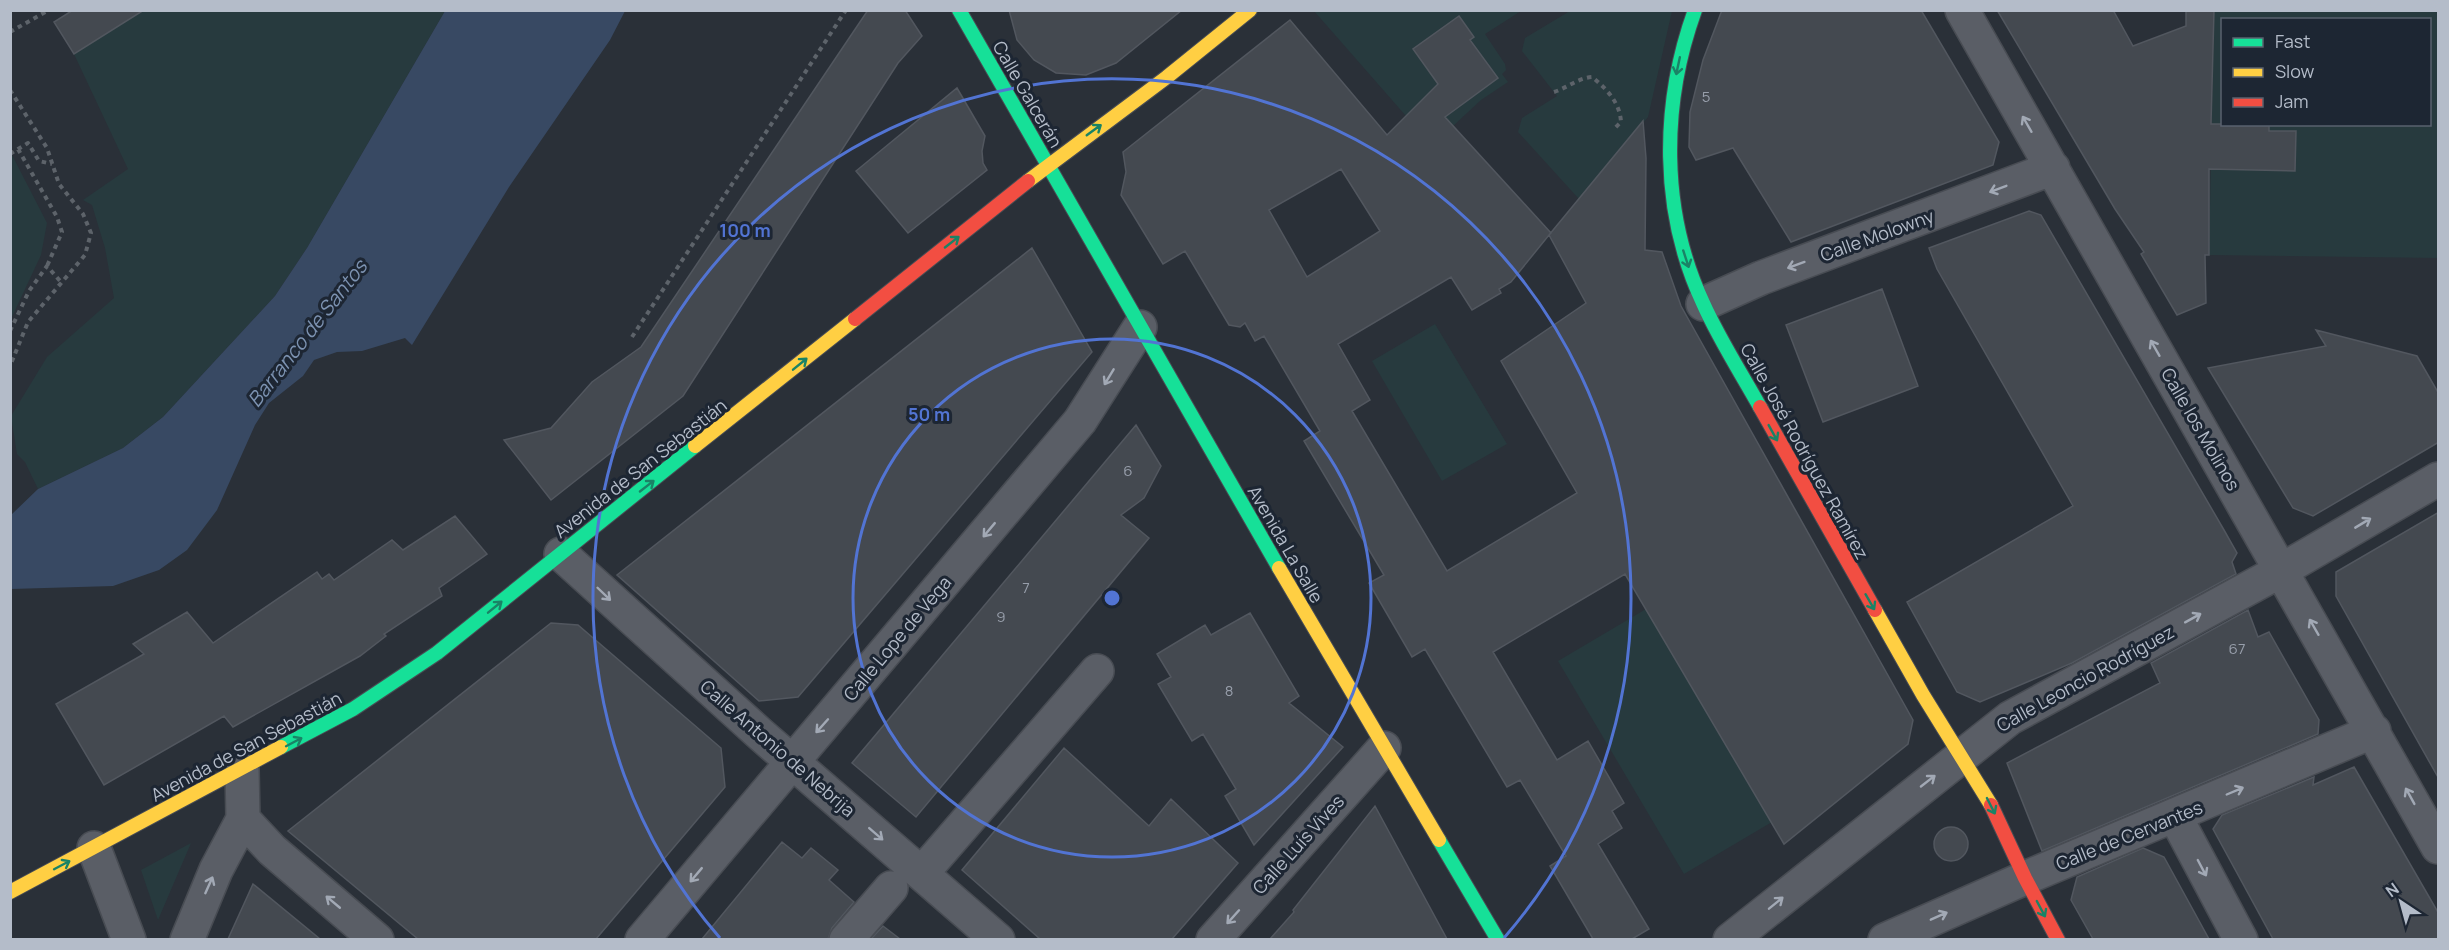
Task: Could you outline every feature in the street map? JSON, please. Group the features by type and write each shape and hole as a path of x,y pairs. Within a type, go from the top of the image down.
{"street":[{"name":"Calle Galcerán","path":"959,10 1047,165"},
{"name":"Avenida de San Sebastián","path":"10,892 353,709 410,672 449,644 1047,165 1167,77 1250,10"},
{"name":"Calle José Rodríguez Ramírez","path":"1695,10 1682,46 1673,90 1669,136 1676,218 1691,275 1703,304 1789,461 1917,685 1962,755 2058,939"},
{"name":"Calle los Molinos","path":"1962,10 2439,848"},
{"name":"Avenida La Salle","path":"1047,165 1384,748 1498,939"},
{"name":"Calle Molowny","path":"1703,304 1761,278 1889,232 2052,168"},
{"name":"Calle Lope de Vega","path":"642,939 1080,421 1140,327"},
{"name":"Calle Leoncio Rodríguez","path":"1730,939 2010,718 2282,570 2439,479"},
{"name":"Calle Antonio de Nebrija","path":"561,554 791,761 998,939"},
{"path":"922,873 1097,671"},
{"name":"Calle de Cervantes","path":"1886,939 2374,731"},
{"name":"Calle Luís Vives","path":"1213,939 1384,748"},
{"path":"187,939 216,870 243,819 242,769"},
{"path":"2175,816 2241,939"},
{"path":"243,819 272,850 378,939"},
{"path":"94,848 129,939"},
{"path":"846,939 891,888"}],"path":[{"path":"10,32 49,10"},
{"path":"632,337 846,10"},
{"path":"1554,92 1566,89 1584,78 1592,77 1604,86 1620,110 1621,122 1615,128"},
{"path":"10,90 47,148 59,184 83,214 91,232 86,255 28,322 10,366"},
{"path":"10,154 28,143 39,161 52,164"},
{"path":"10,331 29,291 47,266 62,232 57,217 18,149"},
{"path":"47,266 61,282"}],"green space":[{"path":"73,10 445,11 307,248 275,296 163,417 123,448 38,489 25,462 17,454 11,416 47,357 114,298 105,248 92,205 83,200 128,169 74,54 54,22"},
{"path":"1314,11 1521,11 1485,34 1505,64 1506,70 1502,74 1508,82 1481,100 1453,126 1406,116"},
{"path":"1570,11 1672,11 1648,117 1579,199 1518,132 1522,118 1557,96 1522,51 1525,38"},
{"path":"2214,11 2438,11 2438,258 2209,255"},
{"path":"11,153 47,223 41,255 11,319"},
{"path":"1435,324 1507,444 1442,481 1372,361"},
{"path":"1646,609 1772,822 1684,874 1558,661"},
{"path":"191,843 158,920 141,870"}],"water":[{"name":"Barranco de Santos","path":"445,11 625,11 610,40 509,187 412,345 405,338 362,351 337,352 314,360 303,376 269,403 255,425 217,510 187,550 159,570 113,586 11,589 11,515 38,489 123,448 163,417 275,296 307,248"}],"building":[{"path":"73,10 144,10 74,54 54,22"},
{"path":"868,10 905,10 922,36 898,63 683,396 551,500 504,440 551,428 592,382 641,347"},
{"path":"1009,10 1182,10 1116,63 1086,75 1056,73 1034,60 1017,40"},
{"path":"1722,10 1921,10 1999,142 1993,165 1791,242 1733,148 1696,160 1689,147 1690,112 1703,60"},
{"path":"1997,10 2113,10 2133,46 2186,26 2186,10 2214,10 2211,124 2269,126 2269,131 2296,131 2295,171 2209,169 2209,255 2205,255 2206,303 2177,315 2141,254 2144,252 2115,209"},
{"path":"1459,16 1474,37 1470,40 1498,78 1445,117 1551,233 1643,121 1646,158 1645,250 1662,252 1681,306 1913,720 1908,744 1784,844 1625,574 1493,652 1557,760 1588,741 1624,803 1612,811 1622,828 1598,844 1649,929 1632,939 1593,939 1550,866 1566,856 1520,780 1507,787 1425,649 1412,657 1369,583 1384,575 1304,441 1320,431 1264,336 1255,341 1245,323 1240,327 1229,325 1185,251 1163,264 1121,195 1126,172 1123,152 1290,20 1387,135 1438,84 1413,49","holes":["1341,169 1380,231 1307,277 1269,210","1549,235 1586,303 1501,361 1577,493 1447,571 1352,411 1370,400 1338,344 1451,277 1472,310 1501,293 1499,289 1511,282"]},
{"path":"957,88 985,136 982,151 983,163 987,170 908,233 856,171"},
{"path":"2029,211 2041,215 2224,530 2237,553 2232,562 2236,574 2072,663 1980,702 1957,692 1907,602 2073,506 1937,269 1929,248"},
{"path":"1032,248 1092,352 798,697 759,701 617,575"},
{"path":"1882,289 1918,386 1823,422 1786,325"},
{"path":"2316,330 2417,356 2439,394 2439,442 2313,516 2293,508 2208,368 2326,346"},
{"path":"1136,425 1161,466 1144,498 1121,515 1149,538 916,817 852,763"},
{"path":"2439,512 2439,779 2336,596 2336,572"},
{"path":"455,516 487,554 439,588 442,596 384,634 386,636 360,656 233,727 224,716 104,785 56,704 144,654 133,644 187,612 213,643 317,572 322,579 329,574 334,580 392,540 403,550"},
{"path":"2248,610 2258,637 2269,632 2319,720 2318,734 2042,851 2007,763 2160,683 2151,663"},
{"path":"1250,613 1299,696 1289,703 1343,747 1254,845 1225,796 1236,789 1203,734 1192,741 1158,684 1171,677 1157,654 1205,625 1211,635"},
{"path":"551,623 578,625 721,748 725,787 596,939 418,939 288,831"},
{"path":"1064,748 1149,826 1171,799 1238,863 1172,939 1040,939 962,870"},
{"path":"2354,767 2439,914 2439,939 2273,939 2213,829 2222,815 2314,777 2313,785"},
{"path":"1375,806 1447,939 1270,939 1294,912 1293,910"},
{"path":"1951,827 1963,832 1968,844 1963,856 1951,861 1939,856 1934,844 1939,832"},
{"path":"782,842 802,858 811,848 838,870 829,880 854,902 832,928 828,939 702,939"},
{"path":"2143,848 2164,857 2209,939 2093,939 2071,900 2077,877"},
{"path":"253,884 320,939 228,939"},
{"path":"883,926 900,939 871,939"}],"traffic: fast":[{"path":"959,10 1279,568"},
{"path":"1695,10 1676,82 1671,120 1670,157 1679,232 1689,268 1703,303 1760,407"},
{"path":"281,747 353,709 437,653 695,446"},
{"path":"1439,840 1498,940"}],"traffic: slow":[{"path":"1028,181 1167,77 1250,10"},
{"path":"695,446 855,319"},
{"path":"1279,568 1439,840"},
{"path":"1875,610 1923,695 1991,805"},
{"path":"10,892 281,747"}],"traffic: jam":[{"path":"855,319 1028,181"},
{"path":"1760,407 1875,610"},
{"path":"1991,805 2025,878 2058,940"}]}
